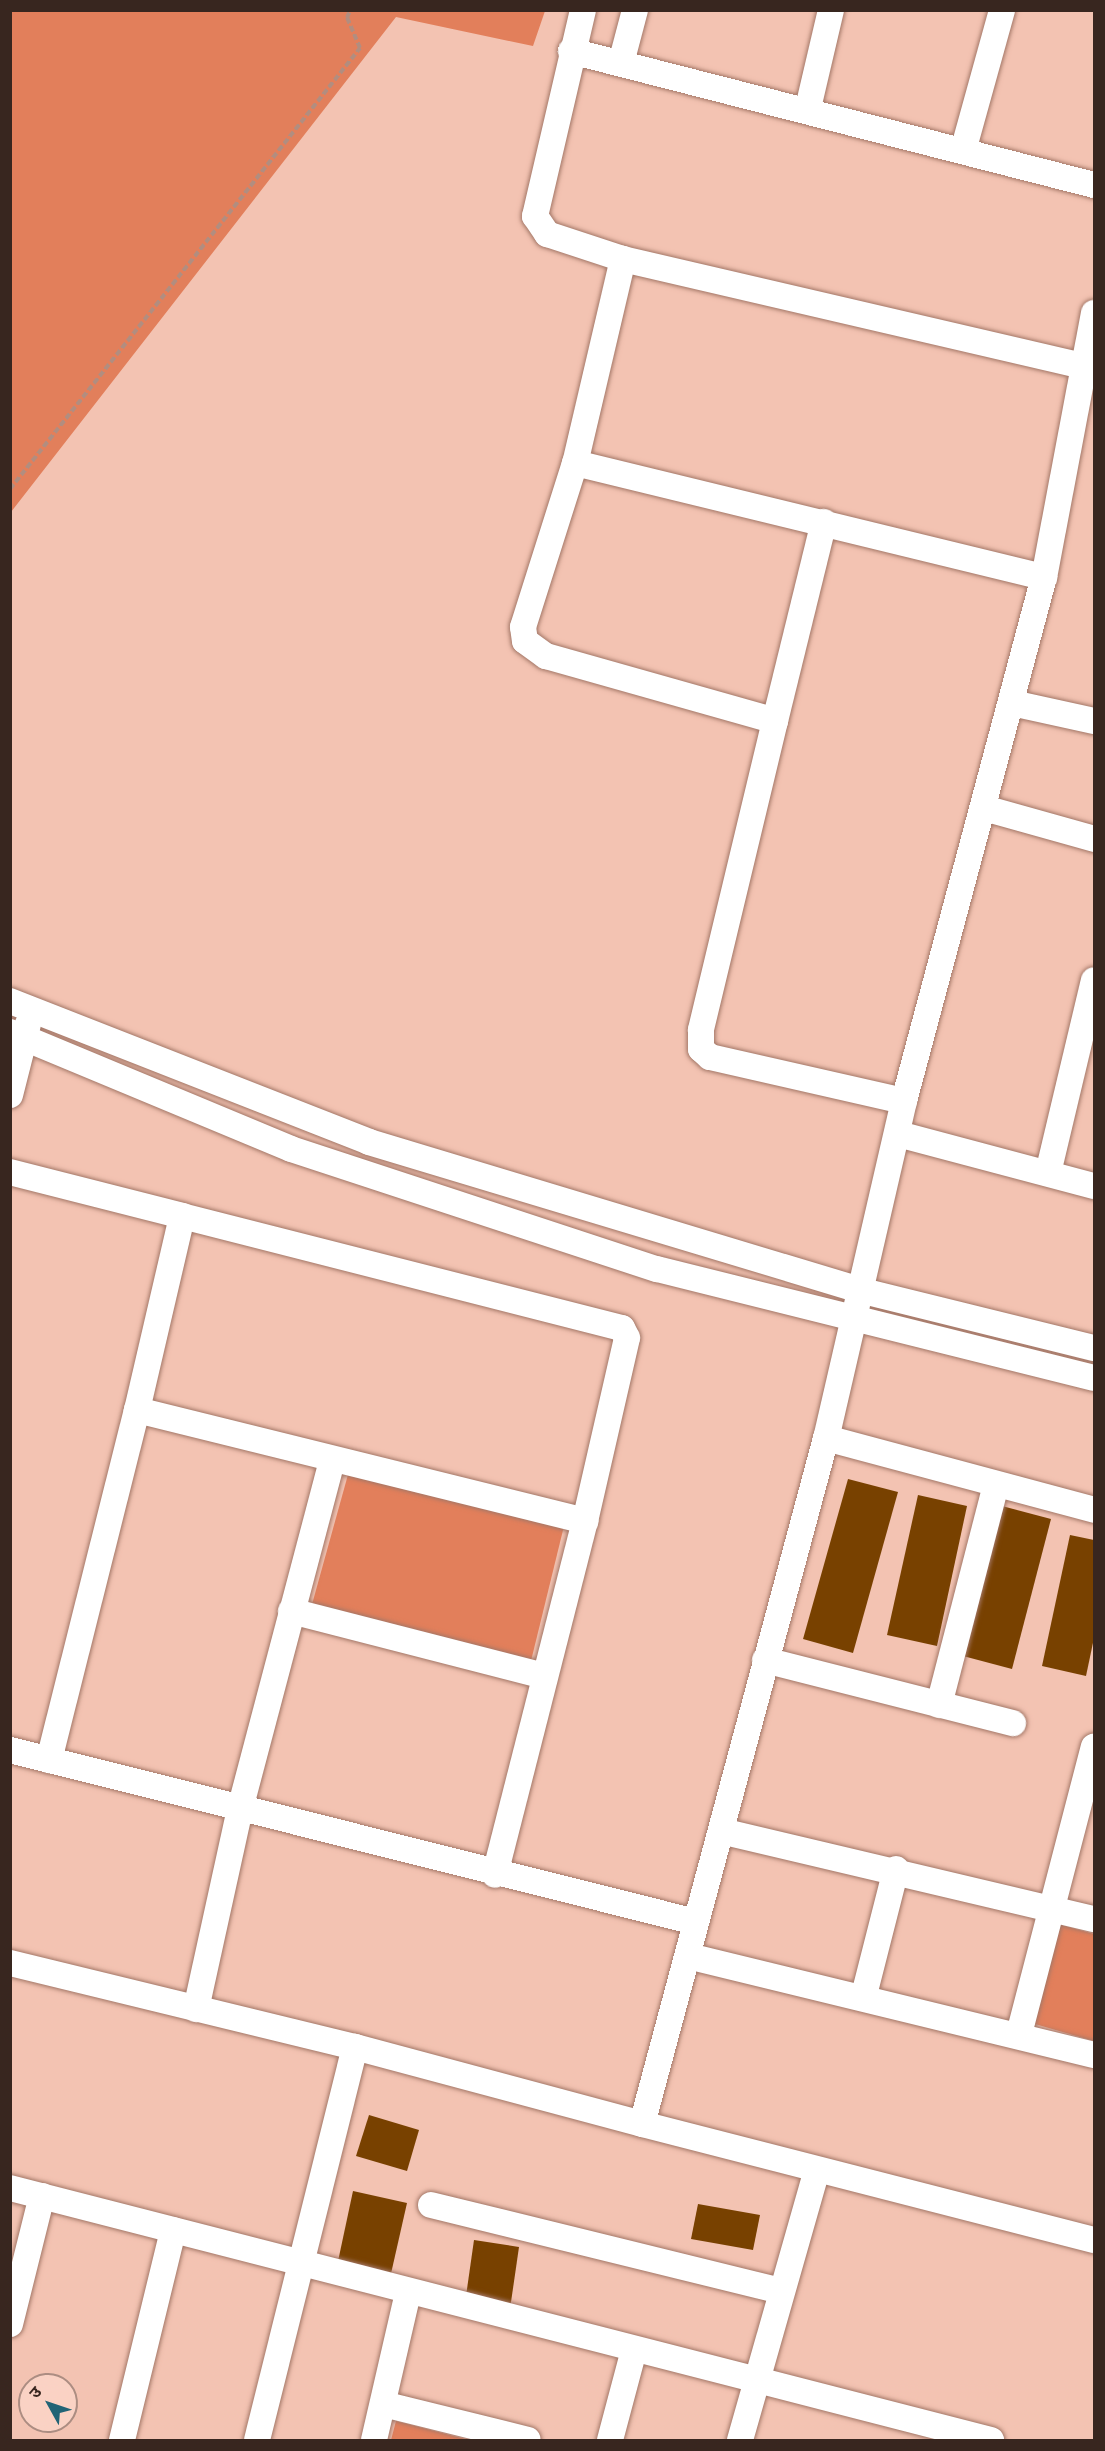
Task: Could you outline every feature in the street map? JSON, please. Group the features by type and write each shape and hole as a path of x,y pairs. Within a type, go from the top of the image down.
{"street":[{"path":"583,10 535,216 547,234 623,259 1088,368"},
{"path":"621,63 635,10"},
{"path":"808,108 831,10"},
{"path":"963,151 1002,10"},
{"path":"572,51 808,108 963,151 1095,184"},
{"path":"623,259 575,463 525,618 525,641 546,656 775,721"},
{"path":"642,2124 856,1323 904,1101 1012,703 1044,576 1088,368 1095,313"},
{"path":"575,463 1044,576"},
{"path":"824,522 700,1030 701,1049 710,1058 904,1101"},
{"path":"1012,703 1095,721"},
{"path":"984,808 1095,839"},
{"path":"1048,1173 1095,980"},
{"path":"10,1095 21,1007 369,1143 863,1291 1095,1348"},
{"path":"18,1035 291,1149 657,1269 856,1323 1095,1378"},
{"path":"898,1134 1095,1186"},
{"path":"10,1172 622,1328 627,1338 585,1521 495,1875"},
{"path":"49,1760 182,1216"},
{"path":"136,1410 332,1462 585,1521"},
{"path":"826,1438 1095,1510"},
{"path":"196,2009 240,1809 332,1462"},
{"path":"939,1705 996,1484"},
{"path":"291,1611 544,1676"},
{"path":"765,1660 1013,1723"},
{"path":"10,1750 495,1875 696,1922"},
{"path":"1019,2034 1094,1750"},
{"path":"721,1831 896,1869 1095,1919"},
{"path":"864,1995 896,1869"},
{"path":"688,1956 864,1995 1095,2055"},
{"path":"10,1963 355,2047 816,2173 1095,2240"},
{"path":"257,2440 355,2047"},
{"path":"740,2440 816,2173"},
{"path":"10,2188 302,2261 408,2293 991,2440"},
{"path":"10,2324 42,2196"},
{"path":"431,2205 781,2291"},
{"path":"122,2440 173,2230"},
{"path":"374,2440 408,2293"},
{"path":"610,2440 634,2350"},
{"path":"383,2404 528,2440"}],"path":[{"path":"10,489 360,48 347,18 350,10"}],"shaded area":[{"path":"11,10 545,11 533,46 396,17 11,512"},
{"path":"349,1471 564,1526 530,1665 311,1608"},
{"path":"1058,1924 1094,1934 1094,2041 1028,2022"},
{"path":"396,2421 469,2440 391,2440"}],"building":[{"path":"848,1479 898,1492 853,1653 803,1639"},
{"path":"918,1495 967,1506 937,1646 887,1635"},
{"path":"1002,1506 1051,1519 1012,1669 963,1656"},
{"path":"1070,1535 1094,1540 1094,1638 1086,1676 1042,1666"},
{"path":"369,2115 419,2130 407,2171 356,2156"},
{"path":"353,2191 407,2203 390,2278 337,2266"},
{"path":"698,2204 760,2215 753,2250 691,2239"},
{"path":"474,2240 519,2247 510,2309 465,2303"}]}
